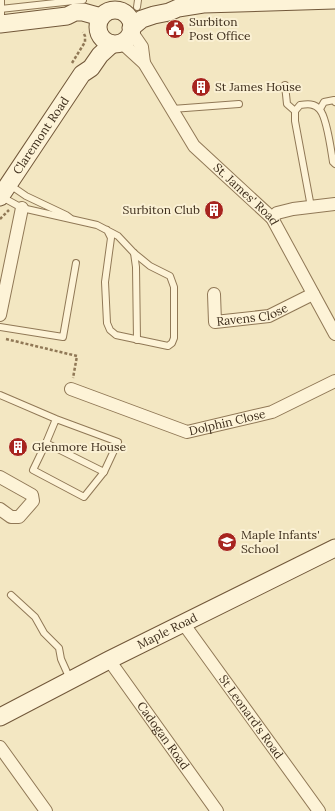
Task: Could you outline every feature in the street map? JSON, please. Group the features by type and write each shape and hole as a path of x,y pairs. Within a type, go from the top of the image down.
{"main road":[{"path":"113,32 107,12 133,6 162,6 178,8 202,2 334,0"},
{"path":"67,16 75,12 83,4 113,32"},
{"path":"1,16 67,16 113,32 132,24 129,18 133,6"},
{"name":"Claremont Road","path":"9,199 82,74 91,68 113,32 142,19 178,8"},
{"name":"Maple Road","path":"0,717 109,660 335,548"}],"street":[{"name":"St. James' Road","path":"113,32 142,47 144,63 194,146 272,218 335,334"},
{"path":"0,315 9,199"},
{"path":"272,218 277,213 293,209 335,204"},
{"name":"Ravens Close","path":"214,294 215,322 268,316 313,294"},
{"name":"Dolphin Close","path":"71,389 186,432 272,412 335,381"},
{"path":"0,477 32,495 33,501 19,518 11,517 0,508"},
{"name":"St Leonard's Road","path":"183,623 319,811"},
{"name":"Cadogan Road","path":"109,660 217,811"},
{"path":"0,747 46,811"}],"lane":[{"path":"1,0 1,16 83,4"},
{"path":"285,85 287,104 295,111 311,207"},
{"path":"320,109 324,102 335,100"},
{"path":"172,109 240,104"},
{"path":"295,111 300,105 311,104 320,109 324,116 333,162 335,164"},
{"path":"9,199 26,196 70,218"},
{"path":"9,199 66,218 97,225 107,230 121,239 134,253 150,266 170,276 174,287 174,338 172,343 168,346 116,335 110,330 107,323 105,282 111,238 107,230"},
{"path":"134,253 136,267 137,340"},
{"path":"0,327 62,337 76,263"},
{"path":"0,395 56,419 118,442 104,472 84,497 33,470 56,419"},
{"path":"46,443 104,472"},
{"path":"11,595 35,618 44,633 59,648 61,659 71,680"}],"path":[{"path":"0,219 9,199"},
{"path":"0,337 77,356 71,389"}],"place":[{"name":"Surbiton Post Office","path":"175,29"},
{"name":"St James House","path":"201,87"},
{"name":"Surbiton Club","path":"214,210"},
{"name":"Glenmore House","path":"18,447"},
{"name":"Maple Infants' School","path":"227,542"}]}
